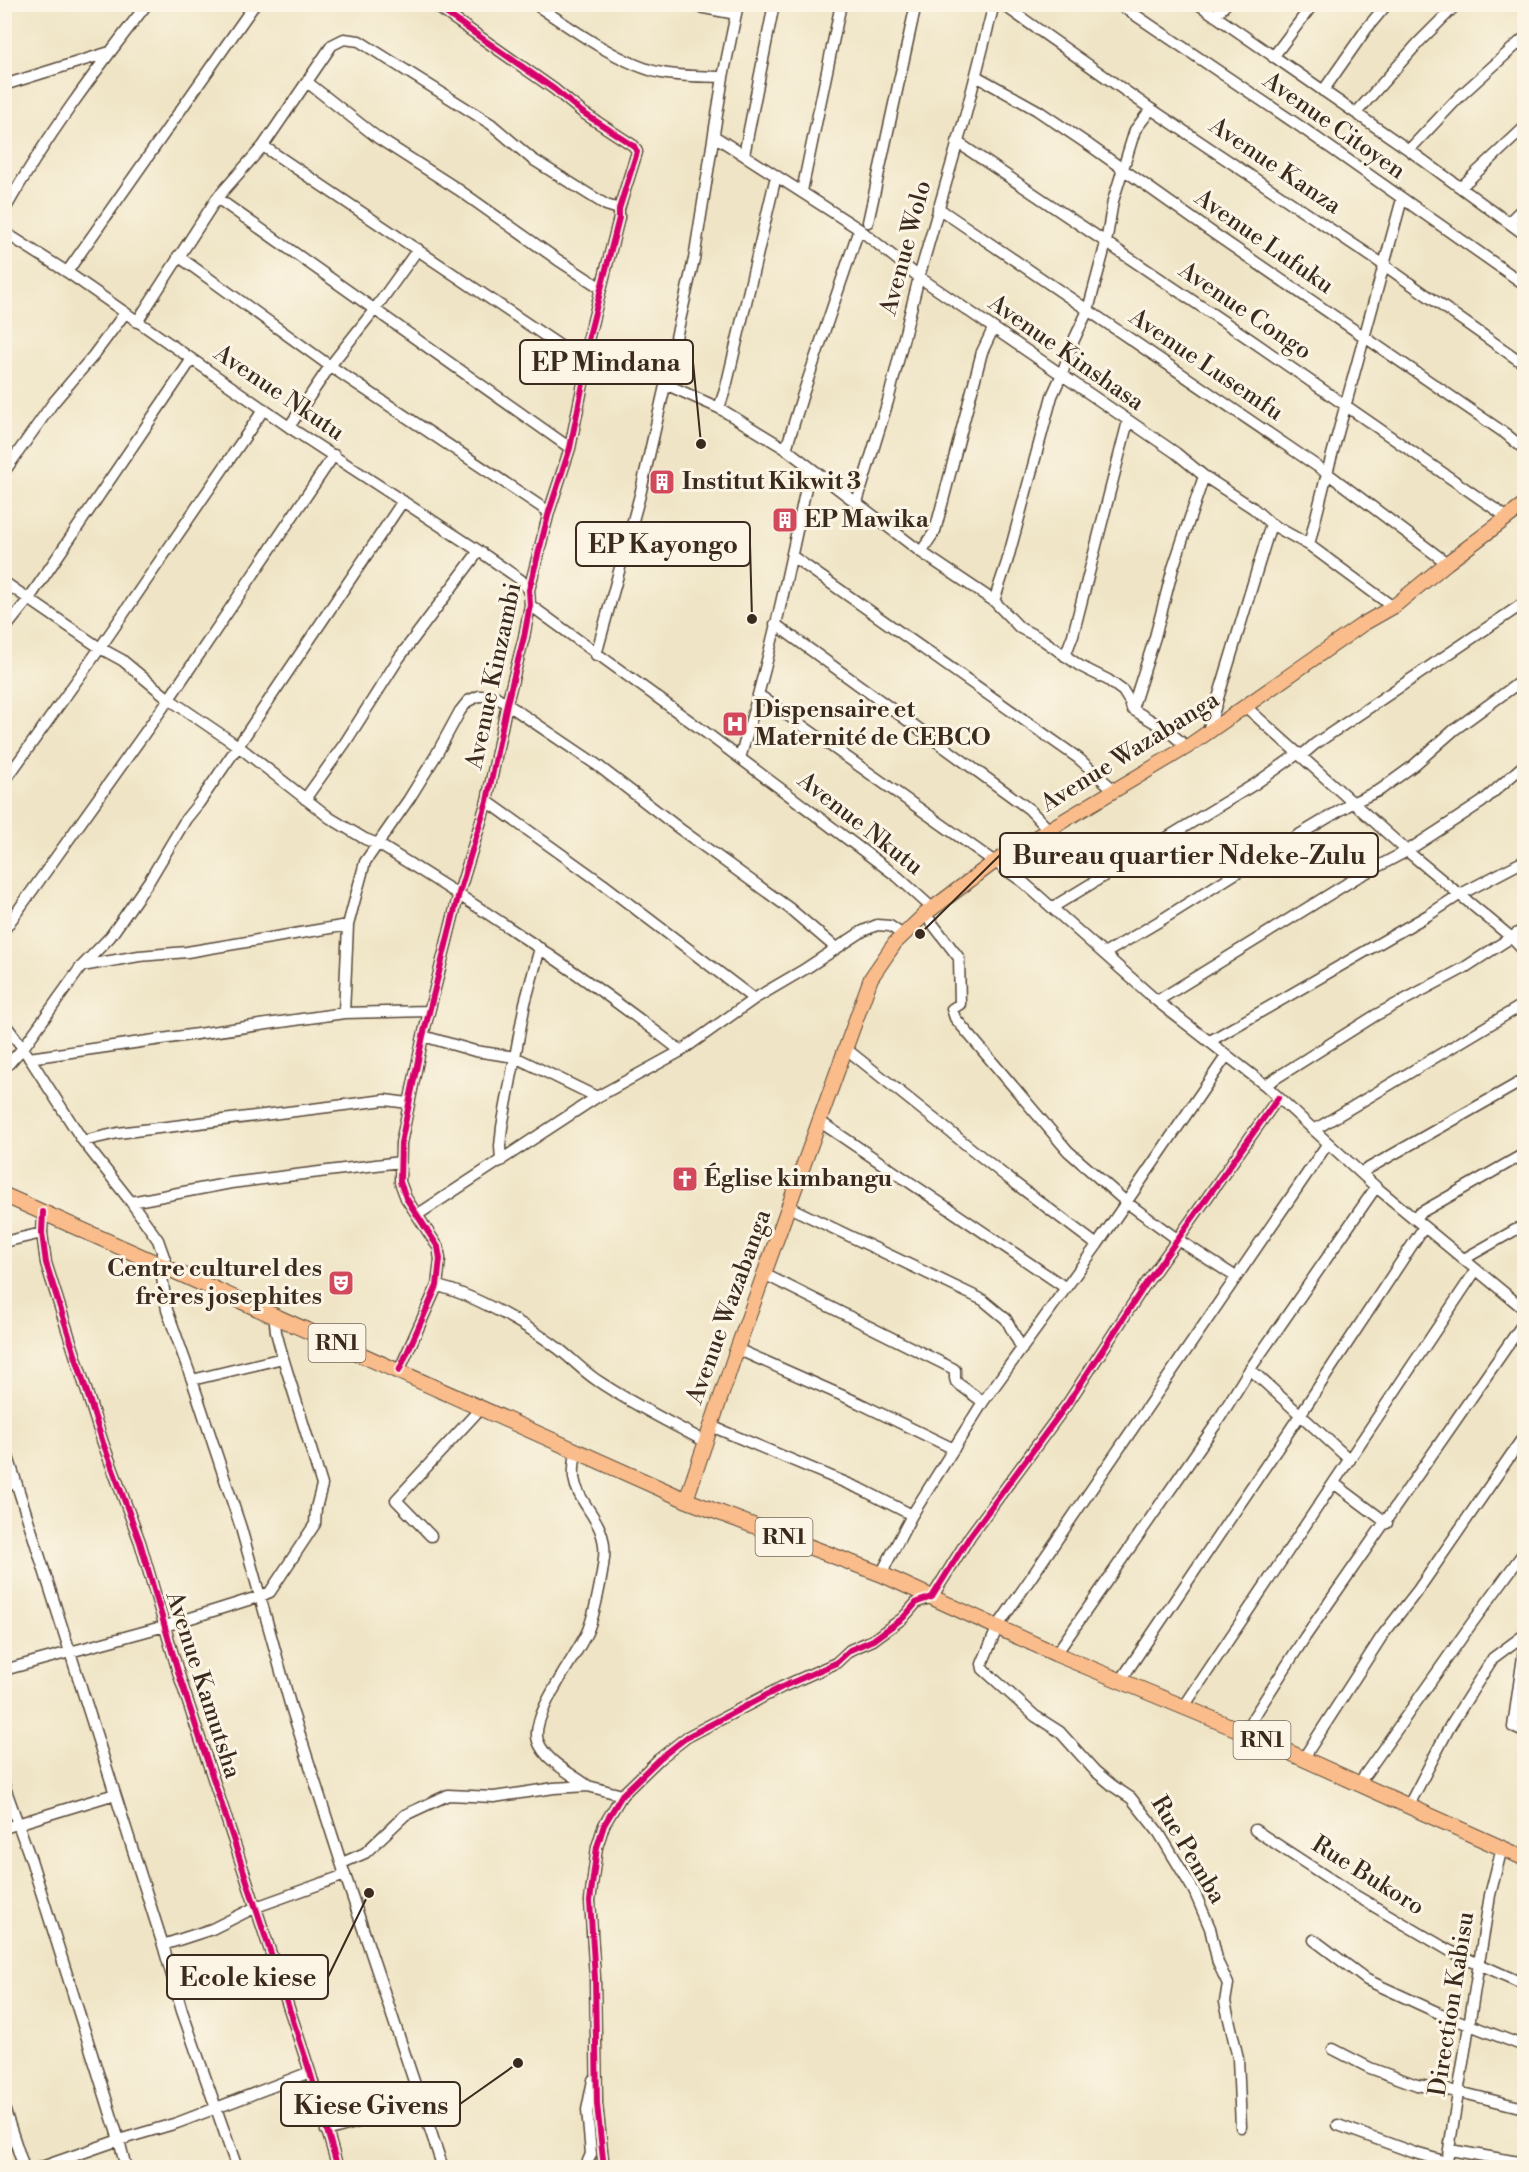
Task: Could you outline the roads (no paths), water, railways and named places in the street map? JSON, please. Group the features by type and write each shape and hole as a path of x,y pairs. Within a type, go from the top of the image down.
{"highway":[{"name":"RN1","path":"4,1195 686,1500 881,1574 1056,1654 1244,1732 1524,1858"}],"main road":[{"name":"Avenue Wazabanga","path":"686,1500 737,1349 871,978 903,935 928,911 993,863 1187,747 1363,624 1393,607 1447,563 1524,506"}],"street":[{"path":"6,207 34,162 110,52 147,4"},
{"path":"67,272 255,4"},
{"name":"Avenue Kinzambi","path":"399,1371 437,1286 440,1258 438,1247 406,1198 400,1182 401,1143 408,1103 459,893 487,801 507,703 524,637 530,605 529,590 549,512 570,448 587,363 587,344 619,218 619,209 638,152 634,146 582,112 554,89 433,4"},
{"path":"535,4 585,37 640,67 663,74 723,77"},
{"path":"596,655 640,495 694,259 723,77 737,9 683,4"},
{"path":"744,155 774,4"},
{"path":"802,191 842,4"},
{"path":"786,449 805,386 864,225 916,4"},
{"name":"Avenue Wolo","path":"857,502 888,401 994,4"},
{"name":"Avenue Kanza","path":"1002,4 1151,110 1384,265 1524,364"},
{"name":"Avenue Citoyen","path":"1119,4 1301,127 1524,284"},
{"path":"1198,4 1409,150 1524,234"},
{"path":"1215,16 1226,4"},
{"path":"1273,57 1313,4"},
{"path":"1323,91 1367,28 1387,4"},
{"path":"1356,113 1419,42 1457,4"},
{"path":"1409,150 1460,96 1524,38"},
{"path":"137,322 217,198 263,146 332,45 344,39 359,41 491,124 532,159 606,205 619,209"},
{"path":"4,85 110,52"},
{"name":"Avenue Lufuku","path":"976,76 1037,110 1124,168 1524,448"},
{"path":"307,82 378,138 459,190 601,288"},
{"path":"994,602 1052,396 1088,310 1106,243 1113,201 1135,130 1151,110"},
{"path":"1461,187 1524,128"},
{"name":"Avenue Kinshasa","path":"714,136 776,177 864,225 919,278 1176,453 1204,476 1253,508 1271,524 1309,545 1393,607"},
{"name":"Avenue Congo","path":"957,142 1347,405 1508,518"},
{"path":"263,146 587,363"},
{"path":"719,408 776,177"},
{"path":"217,198 570,448"},
{"path":"1309,545 1402,199"},
{"path":"1509,222 1524,207"},
{"name":"Avenue Lusemfu","path":"938,208 1327,473 1447,563"},
{"name":"Avenue Nkutu","path":"4,232 67,272 289,427 479,551 521,580 529,590"},
{"path":"289,427 330,366 418,249"},
{"path":"178,256 330,366 549,512"},
{"path":"4,472 53,403 93,356 125,313"},
{"path":"921,552 934,531 982,352 993,329"},
{"path":"4,630 28,600 192,359"},
{"path":"665,384 719,408 786,449 921,552 994,602 1020,628 1040,638 1123,691 1132,709 1167,730 1187,747"},
{"path":"4,782 100,648 264,409"},
{"path":"1065,656 1073,635 1128,421"},
{"path":"4,930 169,699 334,455"},
{"path":"740,758 759,695 810,468"},
{"path":"1132,709 1155,637 1173,568 1204,476"},
{"path":"4,1069 26,1053 81,967 110,937 149,881 186,819 238,746 403,501"},
{"path":"1208,731 1271,524"},
{"path":"305,799 345,743 399,658 479,551"},
{"path":"792,556 1078,758 1114,790"},
{"path":"4,582 100,648 122,660 169,699 238,746 330,818 459,893 620,1003 681,1051"},
{"path":"1053,907 1300,755 1524,603"},
{"name":"Avenue Nkutu","path":"530,605 898,877 928,911 959,957 960,1004 952,1009 955,1018 1068,1151 1126,1202 1177,1239 1236,1276"},
{"path":"775,624 1029,809 1048,829"},
{"path":"1104,954 1354,802 1380,790 1413,766 1454,730 1524,679"},
{"path":"759,695 993,863 1001,866 1053,907 1157,1001 1266,1085 1376,1186 1524,1309"},
{"path":"344,1013 348,925 365,862 403,809 435,757 459,711 468,701 479,696 495,696 507,703 597,765 789,908 836,948"},
{"path":"1246,707 1407,851 1512,938 1524,951"},
{"path":"1157,1001 1356,878 1407,851 1482,802 1524,765"},
{"path":"487,801 603,884 754,999"},
{"path":"1210,1041 1459,895 1524,861"},
{"path":"81,967 139,956 187,952 348,925"},
{"path":"417,1215 597,1097 681,1051 754,999 806,969 863,931 877,926 890,926 903,935"},
{"path":"1266,1085 1376,1015 1464,968 1524,929"},
{"path":"501,1161 501,1126 525,1003 540,948"},
{"path":"1314,1130 1524,1004"},
{"path":"26,1053 344,1013 429,1011"},
{"path":"4,1023 83,1141 158,1240 164,1266 166,1310 192,1380 261,1596 290,1704 345,1875 443,2168"},
{"path":"423,1036 476,1051 515,1057 597,1097"},
{"path":"845,1048 1097,1245"},
{"path":"881,1574 912,1515 983,1402 1097,1245 1227,1055"},
{"path":"1362,1172 1524,1080"},
{"path":"604,2168 596,2068 595,1978 590,1901 597,1847 604,1825 622,1795 659,1759 687,1737 782,1687 836,1663 850,1650 873,1640 903,1618 917,1602 932,1597 970,1536 1068,1403 1177,1239 1278,1098"},
{"path":"83,1141 118,1133 385,1100 408,1103"},
{"path":"819,1121 1066,1288"},
{"path":"998,1626 1328,1143"},
{"path":"1413,1217 1524,1154"},
{"path":"131,1202 231,1183 400,1162"},
{"path":"1056,1654 1214,1427 1250,1370 1376,1186"},
{"path":"789,1207 983,1300 1006,1319 1022,1349"},
{"name":"Avenue Kamutsha","path":"43,1212 42,1233 46,1263 104,1443 140,1542 165,1626 310,2072 338,2168"},
{"path":"1464,1259 1524,1225"},
{"path":"1121,1680 1424,1227"},
{"path":"4,1242 42,1233"},
{"path":"1183,1708 1476,1270"},
{"path":"764,1274 952,1368 955,1370 956,1382 983,1402"},
{"path":"437,1286 456,1290 531,1329 595,1379 630,1401 706,1442"},
{"path":"4,1670 165,1626 270,1592 315,1524 316,1508 322,1485 283,1358 274,1314"},
{"path":"1244,1732 1305,1637 1387,1523 1524,1322"},
{"path":"737,1349 860,1403 954,1449"},
{"path":"192,1380 283,1358"},
{"path":"1250,1370 1350,1460"},
{"path":"431,1536 396,1500 481,1408"},
{"path":"711,1426 863,1490 912,1515"},
{"path":"1303,1759 1382,1636 1418,1590 1524,1436"},
{"path":"4,1444 182,2011 237,2168"},
{"path":"576,1450 574,1478 599,1525 604,1557 589,1629 548,1702 536,1733 542,1750 588,1786"},
{"path":"4,1486 16,1483"},
{"path":"1335,1484 1387,1523"},
{"path":"1359,1783 1524,1552"},
{"name":"Rue Pemba","path":"998,1626 983,1658 983,1669 1035,1716 1060,1732 1095,1771 1131,1798 1159,1833 1194,1891 1210,1928 1218,1963 1228,1984 1225,2002 1238,2058 1241,2127"},
{"path":"1409,1805 1450,1726 1493,1658 1524,1635"},
{"path":"1524,1649 1513,1727 1524,1732"},
{"path":"4,1785 19,1824 126,2168"},
{"path":"342,1863 365,1853 405,1815 448,1795 494,1797 554,1788 588,1786 622,1795"},
{"path":"4,1828 115,1794"},
{"name":"Rue Bukoro","path":"1255,1830 1353,1894 1450,1951 1479,1966 1524,1984"},
{"name":"Direction Kabisu","path":"1446,2165 1490,1895 1502,1848"},
{"path":"163,1945 212,1929 256,1908 345,1875"},
{"path":"1314,1940 1367,1980 1441,2014 1524,2046"},
{"path":"1333,2049 1370,2068 1417,2085 1459,2092 1524,2108"},
{"path":"585,2168 591,2154 587,2110 596,2068"},
{"path":"39,2168 119,2140 177,2123 310,2072"},
{"path":"327,2131 423,2104"},
{"path":"4,2108 24,2168"},
{"path":"1338,2124 1446,2165"},
{"path":"1450,2150 1524,2163"}],"place":[{"name":"EP Mindana","path":"701,444"},
{"name":"Institut Kikwit 3","path":"662,482"},
{"name":"EP Mawika","path":"785,520"},
{"name":"EP Kayongo","path":"752,619"},
{"name":"Dispensaire et Maternité de CEBCO","path":"735,724"},
{"name":"Bureau quartier Ndeke-Zulu","path":"920,934"},
{"name":"Église kimbangu","path":"685,1179"},
{"name":"Centre culturel des frères josephites","path":"341,1283"},
{"name":"Ecole kiese","path":"369,1893"},
{"name":"Kiese Givens","path":"518,2063"}]}
